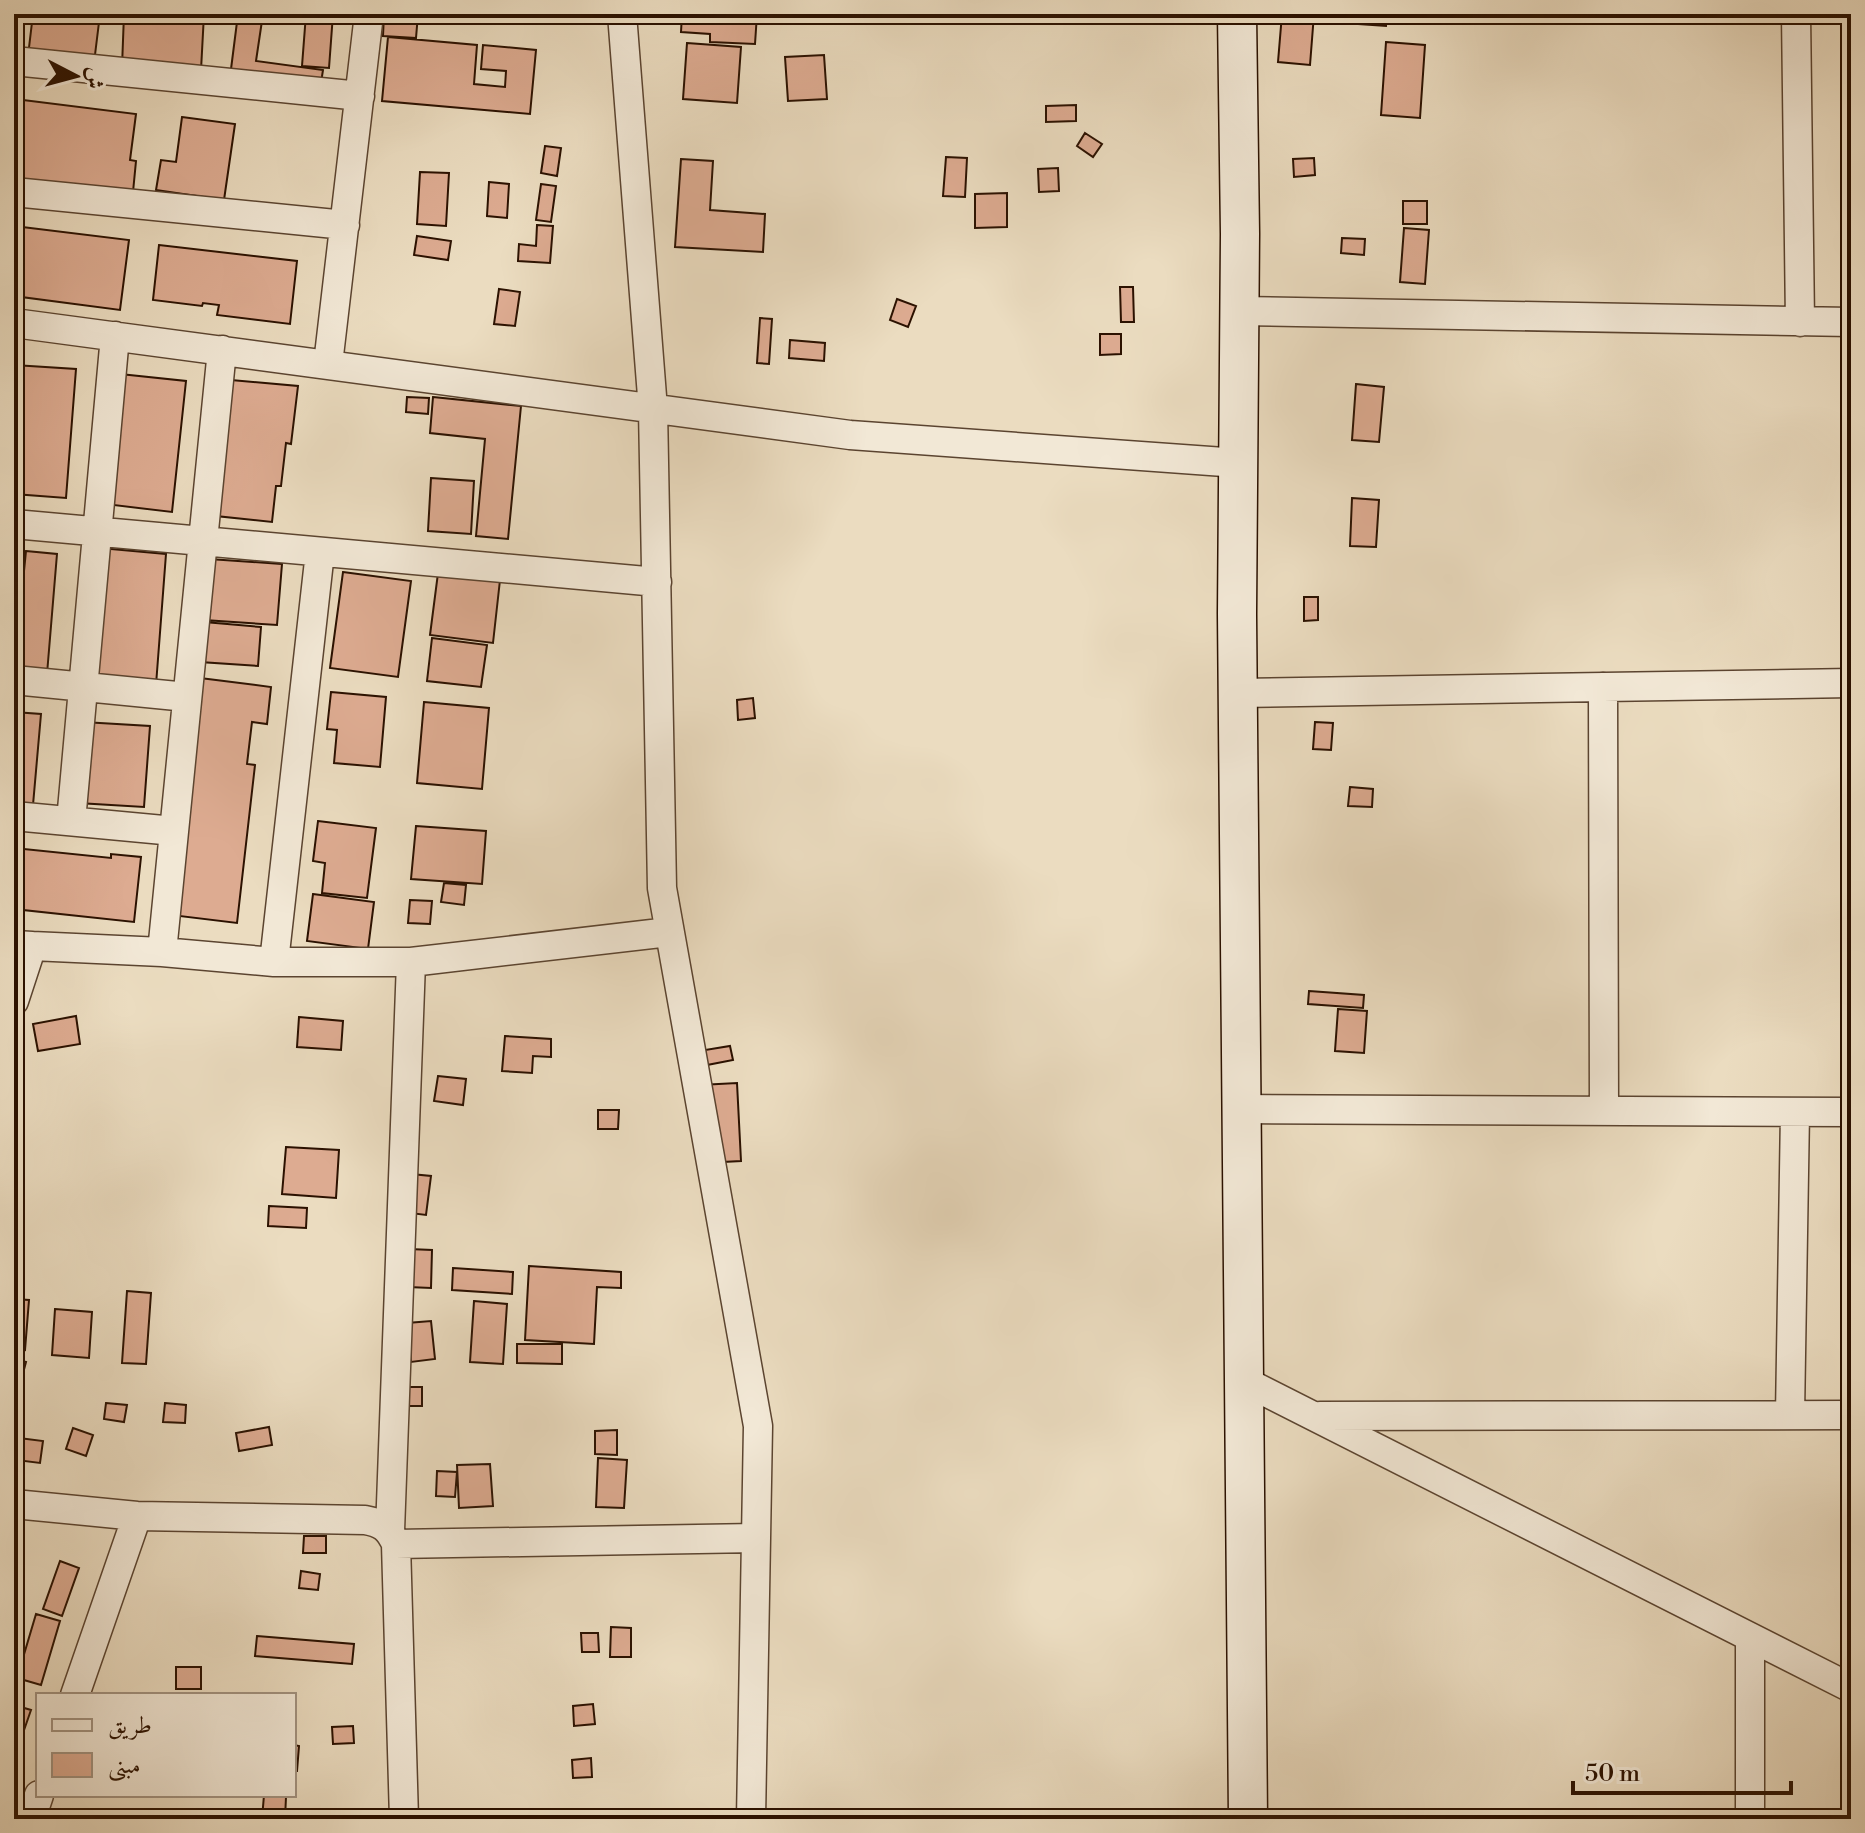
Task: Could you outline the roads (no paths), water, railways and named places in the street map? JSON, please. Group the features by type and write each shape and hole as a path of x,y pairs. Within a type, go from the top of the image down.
{"street":[{"path":"328,364 369,14"},
{"path":"622,14 653,409 662,888 758,1426 751,1819"},
{"path":"1237,14 1238,693 1248,1819"},
{"path":"1796,14 1800,322"},
{"path":"14,61 360,96"},
{"path":"14,192 345,225"},
{"path":"1239,311 1851,322"},
{"path":"14,323 850,435 1238,463"},
{"path":"71,821 115,336"},
{"path":"162,952 222,350"},
{"path":"14,524 657,582"},
{"path":"274,962 320,552"},
{"path":"14,680 187,697"},
{"path":"1238,693 1851,683"},
{"path":"1603,687 1604,1111"},
{"path":"14,816 174,831"},
{"path":"14,1001 23,946 162,952 274,962 411,962 669,932"},
{"path":"404,1819 393,1538 411,962"},
{"path":"1242,1109 1851,1112"},
{"path":"1790,1415 1795,1112"},
{"path":"1244,1381 1851,1688"},
{"path":"1312,1416 1851,1415"},
{"path":"14,1504 137,1516 365,1520 381,1523 393,1538"},
{"path":"76,1693 137,1516"},
{"path":"393,1538 756,1538"},
{"path":"1750,1637 1750,1819"},
{"path":"31,1819 38,1797"}]}
